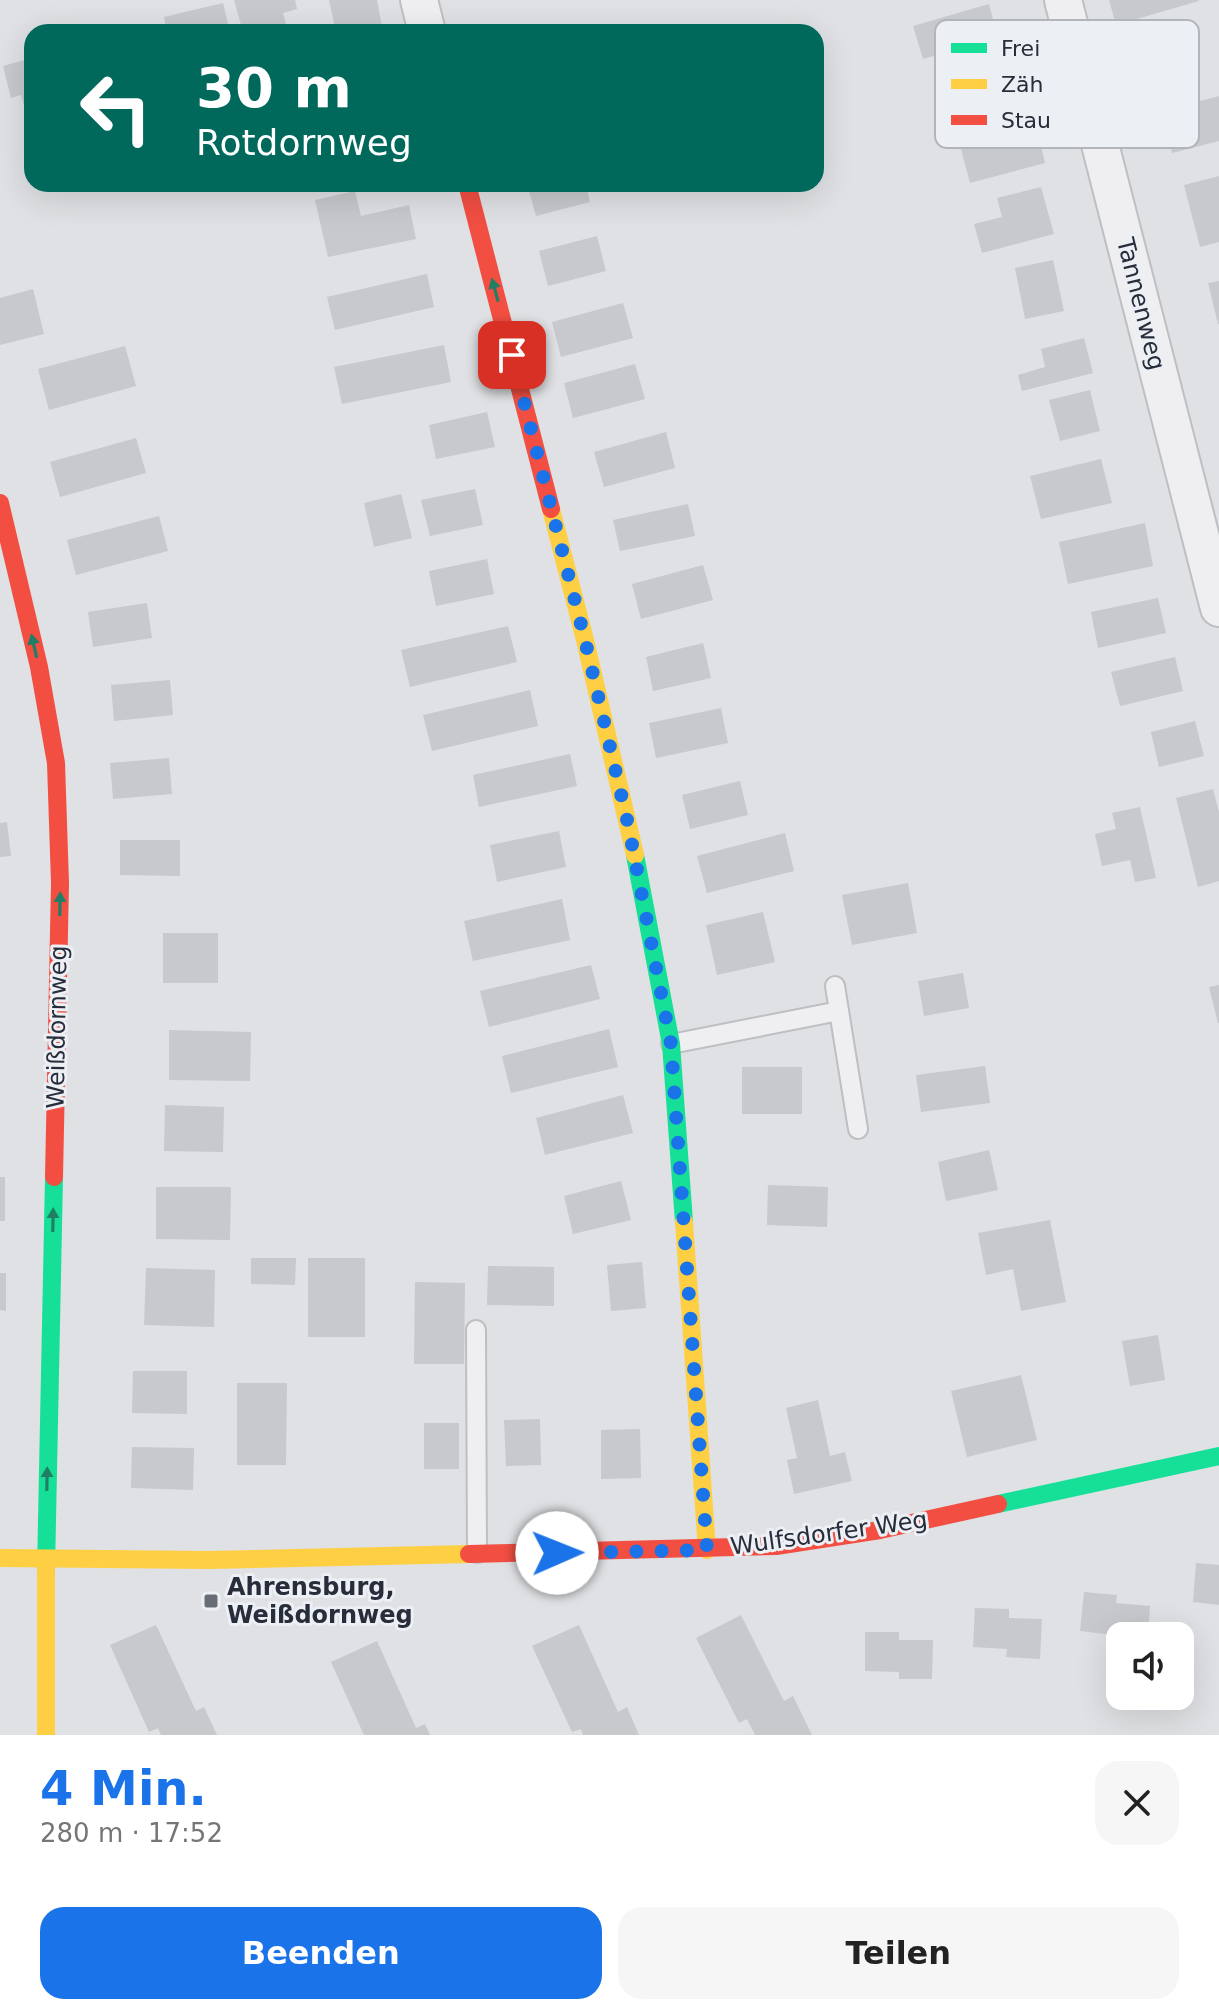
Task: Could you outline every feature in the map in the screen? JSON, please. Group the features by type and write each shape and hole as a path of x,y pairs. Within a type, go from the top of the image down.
{"street":[{"path":"419,0 425,24"},
{"name":"Tannenweg","path":"1063,0 1068,20"},
{"name":"Tannenweg","path":"1101,148 1219,608"},
{"path":"469,192 585,640 635,854 671,1044 707,1550"},
{"name":"Weißdornweg","path":"0,503 39,667 56,763 60,899 46,1557 46,1735"},
{"name":"Wulfsdorfer Weg","path":"0,1558 209,1560 776,1546 880,1530 1219,1456"}],"lane":[{"path":"835,986 858,1129"},
{"path":"671,1044 839,1011"},
{"path":"476,1330 477,1553"}],"building":[{"path":"234,0 295,0 297,9 283,13 286,24 241,24"},
{"path":"329,0 377,0 382,24 334,24"},
{"path":"1109,0 1199,1 1133,20 1115,20"},
{"path":"223,3 228,24 165,24 164,17"},
{"path":"989,4 993,20 935,20 935,56 923,59 913,26"},
{"path":"24,60 24,106 21,95 11,98 3,66"},
{"path":"1219,96 1219,141 1199,146 1199,101"},
{"path":"1041,148 1045,163 970,183 961,149"},
{"path":"1171,148 1192,148 1172,153"},
{"path":"1219,176 1219,242 1200,247 1184,185"},
{"path":"1041,187 1054,234 982,253 974,224 1002,217 997,198"},
{"path":"355,192 361,216 409,205 416,239 328,257 315,200"},
{"path":"529,192 588,192 590,202 536,216"},
{"path":"597,236 606,271 548,286 539,251"},
{"path":"1053,260 1064,311 1025,319 1015,268"},
{"path":"427,274 434,307 335,330 327,297"},
{"path":"1219,281 1219,324 1218,324 1208,283"},
{"path":"33,289 44,334 0,345 0,298"},
{"path":"623,303 633,338 561,357 552,322"},
{"path":"1084,338 1093,373 1022,391 1018,375 1045,367 1041,349"},
{"path":"444,345 451,382 342,404 334,367"},
{"path":"125,346 136,386 49,410 38,369"},
{"path":"635,364 645,399 573,418 564,383"},
{"path":"1090,390 1100,431 1060,441 1049,400"},
{"path":"487,412 495,447 436,459 429,425"},
{"path":"666,432 675,468 604,487 594,452"},
{"path":"136,438 146,473 60,497 50,462"},
{"path":"1101,459 1112,503 1041,519 1030,476"},
{"path":"475,489 483,525 430,536 421,500"},
{"path":"401,494 412,538 374,547 364,503"},
{"path":"688,504 695,536 620,551 613,520"},
{"path":"159,516 168,551 76,575 67,540"},
{"path":"1145,523 1153,566 1068,584 1059,542"},
{"path":"487,559 494,594 436,606 429,571"},
{"path":"703,565 713,600 641,619 632,584"},
{"path":"1158,598 1166,633 1098,648 1091,612"},
{"path":"147,603 152,638 93,647 88,612"},
{"path":"508,626 517,662 410,687 401,650"},
{"path":"703,643 711,678 653,691 646,657"},
{"path":"1175,657 1183,691 1120,706 1111,672"},
{"path":"170,680 173,715 114,721 111,685"},
{"path":"530,690 538,726 432,751 423,715"},
{"path":"721,708 728,743 656,758 649,723"},
{"path":"1195,721 1204,756 1159,767 1151,732"},
{"path":"570,754 577,786 479,807 473,775"},
{"path":"169,758 172,794 113,799 110,763"},
{"path":"740,781 748,815 690,829 682,795"},
{"path":"1213,789 1219,812 1219,881 1198,887 1176,798"},
{"path":"1140,807 1156,878 1135,882 1130,860 1102,866 1095,834 1116,829 1112,813"},
{"path":"7,822 11,856 0,857 0,823"},
{"path":"559,831 566,867 497,882 490,845"},
{"path":"785,833 794,871 707,893 697,856"},
{"path":"120,840 180,840 180,876 120,875"},
{"path":"908,883 917,933 852,945 842,895"},
{"path":"562,899 570,940 473,961 464,921"},
{"path":"763,912 775,962 717,975 706,925"},
{"path":"163,933 218,933 218,983 163,983"},
{"path":"591,965 600,999 489,1027 480,991"},
{"path":"963,973 969,1008 924,1016 918,981"},
{"path":"1219,985 1219,1023 1218,1023 1209,987"},
{"path":"609,1029 618,1067 511,1093 502,1056"},
{"path":"169,1030 251,1032 250,1081 169,1080"},
{"path":"985,1066 990,1103 921,1112 916,1075"},
{"path":"742,1067 802,1067 802,1114 742,1114"},
{"path":"623,1095 633,1133 545,1155 536,1118"},
{"path":"165,1105 224,1107 223,1152 164,1151"},
{"path":"989,1150 998,1190 946,1201 938,1162"},
{"path":"0,1177 5,1177 5,1221 0,1221"},
{"path":"621,1181 631,1220 573,1234 564,1196"},
{"path":"768,1185 828,1187 827,1227 767,1225"},
{"path":"156,1187 231,1187 230,1240 156,1239"},
{"path":"1050,1220 1066,1302 1021,1311 1013,1269 986,1275 978,1233"},
{"path":"251,1258 296,1258 295,1285 251,1284"},
{"path":"308,1258 365,1258 365,1337 308,1337"},
{"path":"642,1262 646,1308 611,1311 607,1265"},
{"path":"488,1266 554,1267 554,1306 487,1305"},
{"path":"146,1268 215,1270 214,1327 144,1325"},
{"path":"0,1273 6,1273 6,1311 0,1310"},
{"path":"415,1282 465,1283 464,1364 414,1364"},
{"path":"1158,1335 1165,1380 1130,1386 1122,1341"},
{"path":"133,1371 187,1371 187,1414 132,1413"},
{"path":"1021,1375 1037,1440 967,1457 951,1391"},
{"path":"237,1383 287,1383 286,1465 237,1465"},
{"path":"818,1400 830,1456 845,1452 852,1481 794,1494 787,1460 797,1458 786,1408"},
{"path":"540,1419 541,1465 506,1466 504,1420"},
{"path":"424,1423 459,1423 459,1469 424,1469"},
{"path":"640,1429 641,1478 601,1479 601,1430"},
{"path":"132,1447 194,1448 193,1490 131,1488"},
{"path":"1196,1563 1219,1565 1219,1605 1193,1602"},
{"path":"1084,1592 1117,1595 1116,1603 1150,1606 1149,1622 1106,1622 1106,1634 1080,1631"},
{"path":"975,1608 1009,1609 1009,1618 1042,1619 1040,1659 1006,1657 1007,1649 973,1647"},
{"path":"741,1615 784,1701 793,1696 812,1735 755,1735 747,1719 739,1723 696,1638"},
{"path":"156,1625 196,1711 204,1707 217,1735 161,1735 158,1728 149,1732 110,1645"},
{"path":"579,1625 618,1712 627,1707 639,1735 583,1735 581,1729 572,1732 532,1646"},
{"path":"865,1632 899,1632 899,1640 933,1640 932,1679 899,1679 899,1672 865,1671"},
{"path":"377,1641 416,1728 425,1724 430,1735 364,1735 331,1662"}],"traffic: fast":[{"path":"635,855 671,1044 684,1222"},
{"path":"46,1570 54,1177"},
{"path":"998,1504 1219,1456"}],"traffic: slow":[{"path":"551,509 635,855"},
{"path":"684,1222 707,1550"},
{"path":"0,1558 209,1560 469,1554"},
{"path":"46,1570 46,1735"}],"traffic: jam":[{"path":"469,192 551,509"},
{"path":"0,503 39,667 56,763 60,883 54,1177"},
{"path":"469,1554 776,1546 880,1530 998,1504"}],"place":[{"name":"Ahrensburg, Weißdornweg","path":"211,1601"}],"route":[{"path":"512,355 585,640 635,854 671,1044 707,1550 557,1553"}]}
